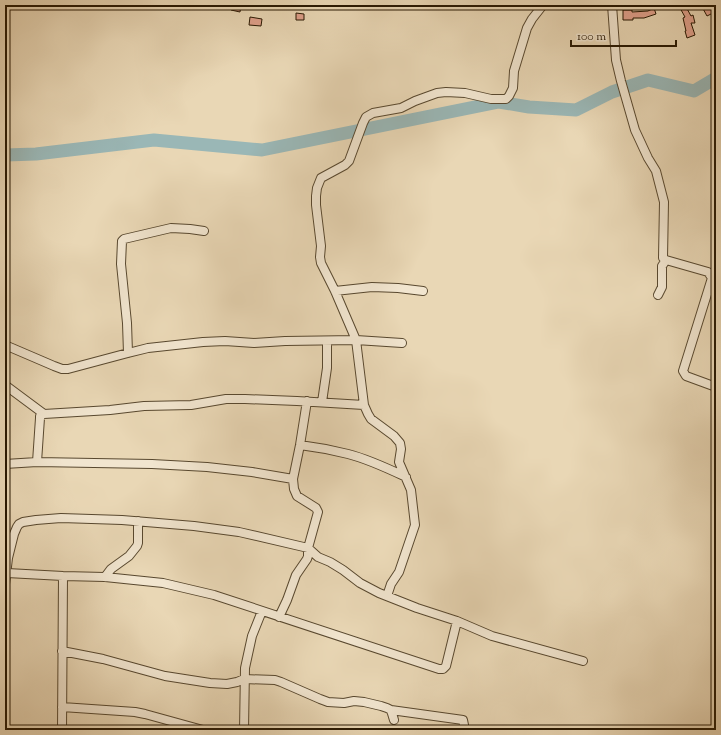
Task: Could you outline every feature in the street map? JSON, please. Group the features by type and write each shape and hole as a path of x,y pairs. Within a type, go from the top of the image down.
{"street":[{"path":"387,596 391,584 399,572 415,525 412,490 400,462 400,443 394,436 371,419 364,405 356,340 321,263 316,196 317,188 321,178 344,165 348,161 362,123 366,117 373,112 401,108 437,93 446,92 465,93 506,99 512,93 514,71 527,28 543,5"},
{"path":"612,5 616,60 621,81 635,130 656,171 664,202 664,258 666,260"},
{"path":"128,353 127,323 121,264 122,241 124,239 146,233 171,228 204,231"},
{"path":"658,295 662,287 662,266 666,260"},
{"path":"666,260 708,272 712,278 683,373 686,376 716,387"},
{"path":"335,291 372,287 423,291"},
{"path":"5,345 62,369 68,369 148,348 203,342 225,341 254,343 356,340 402,343"},
{"path":"322,402 327,368 327,341"},
{"path":"5,385 44,414"},
{"path":"37,462 40,416 44,414 110,410 144,406 191,405 226,399 307,401 364,405"},
{"path":"279,617 296,575 307,559 308,548 318,511 316,508 297,496 292,479 300,445 307,401"},
{"path":"300,445 349,454 406,477"},
{"path":"5,464 37,462 152,464 207,467 252,472 292,479"},
{"path":"5,584 8,558 14,534 19,524 28,521 61,518 122,520 194,526 240,532 308,548 318,557 343,570 360,583 387,596 457,621 492,636 583,661"},
{"path":"105,577 111,569 129,556 137,546 138,521"},
{"path":"6,573 105,577 163,583 214,595 256,608 279,617 391,652 439,669 446,666 457,621"},
{"path":"62,730 63,576"},
{"path":"244,730 245,668 250,642 256,623 262,611"},
{"path":"62,652 103,659 165,676 210,683 227,684 244,680 275,680 288,684 328,702 364,702 391,710 463,720 465,730"},
{"path":"62,707 135,712 203,730"},
{"path":"391,710 394,720"}],"building":[{"path":"232,5 241,5 240,12 231,10"},
{"path":"685,5 691,16 693,15 695,23 691,23 695,35 687,38 683,18 685,17 680,8"},
{"path":"701,5 709,5 713,13 707,16"},
{"path":"654,8 656,14 644,18 633,18 633,20 623,20 623,10 632,10 632,12 648,11"},
{"path":"296,13 304,14 304,20 296,20"},
{"path":"250,17 262,19 261,26 249,25"}],"waterway":[{"path":"5,155 36,154 154,140 262,150 499,102 529,107 576,110 612,92 648,80 694,91 716,78"}]}
